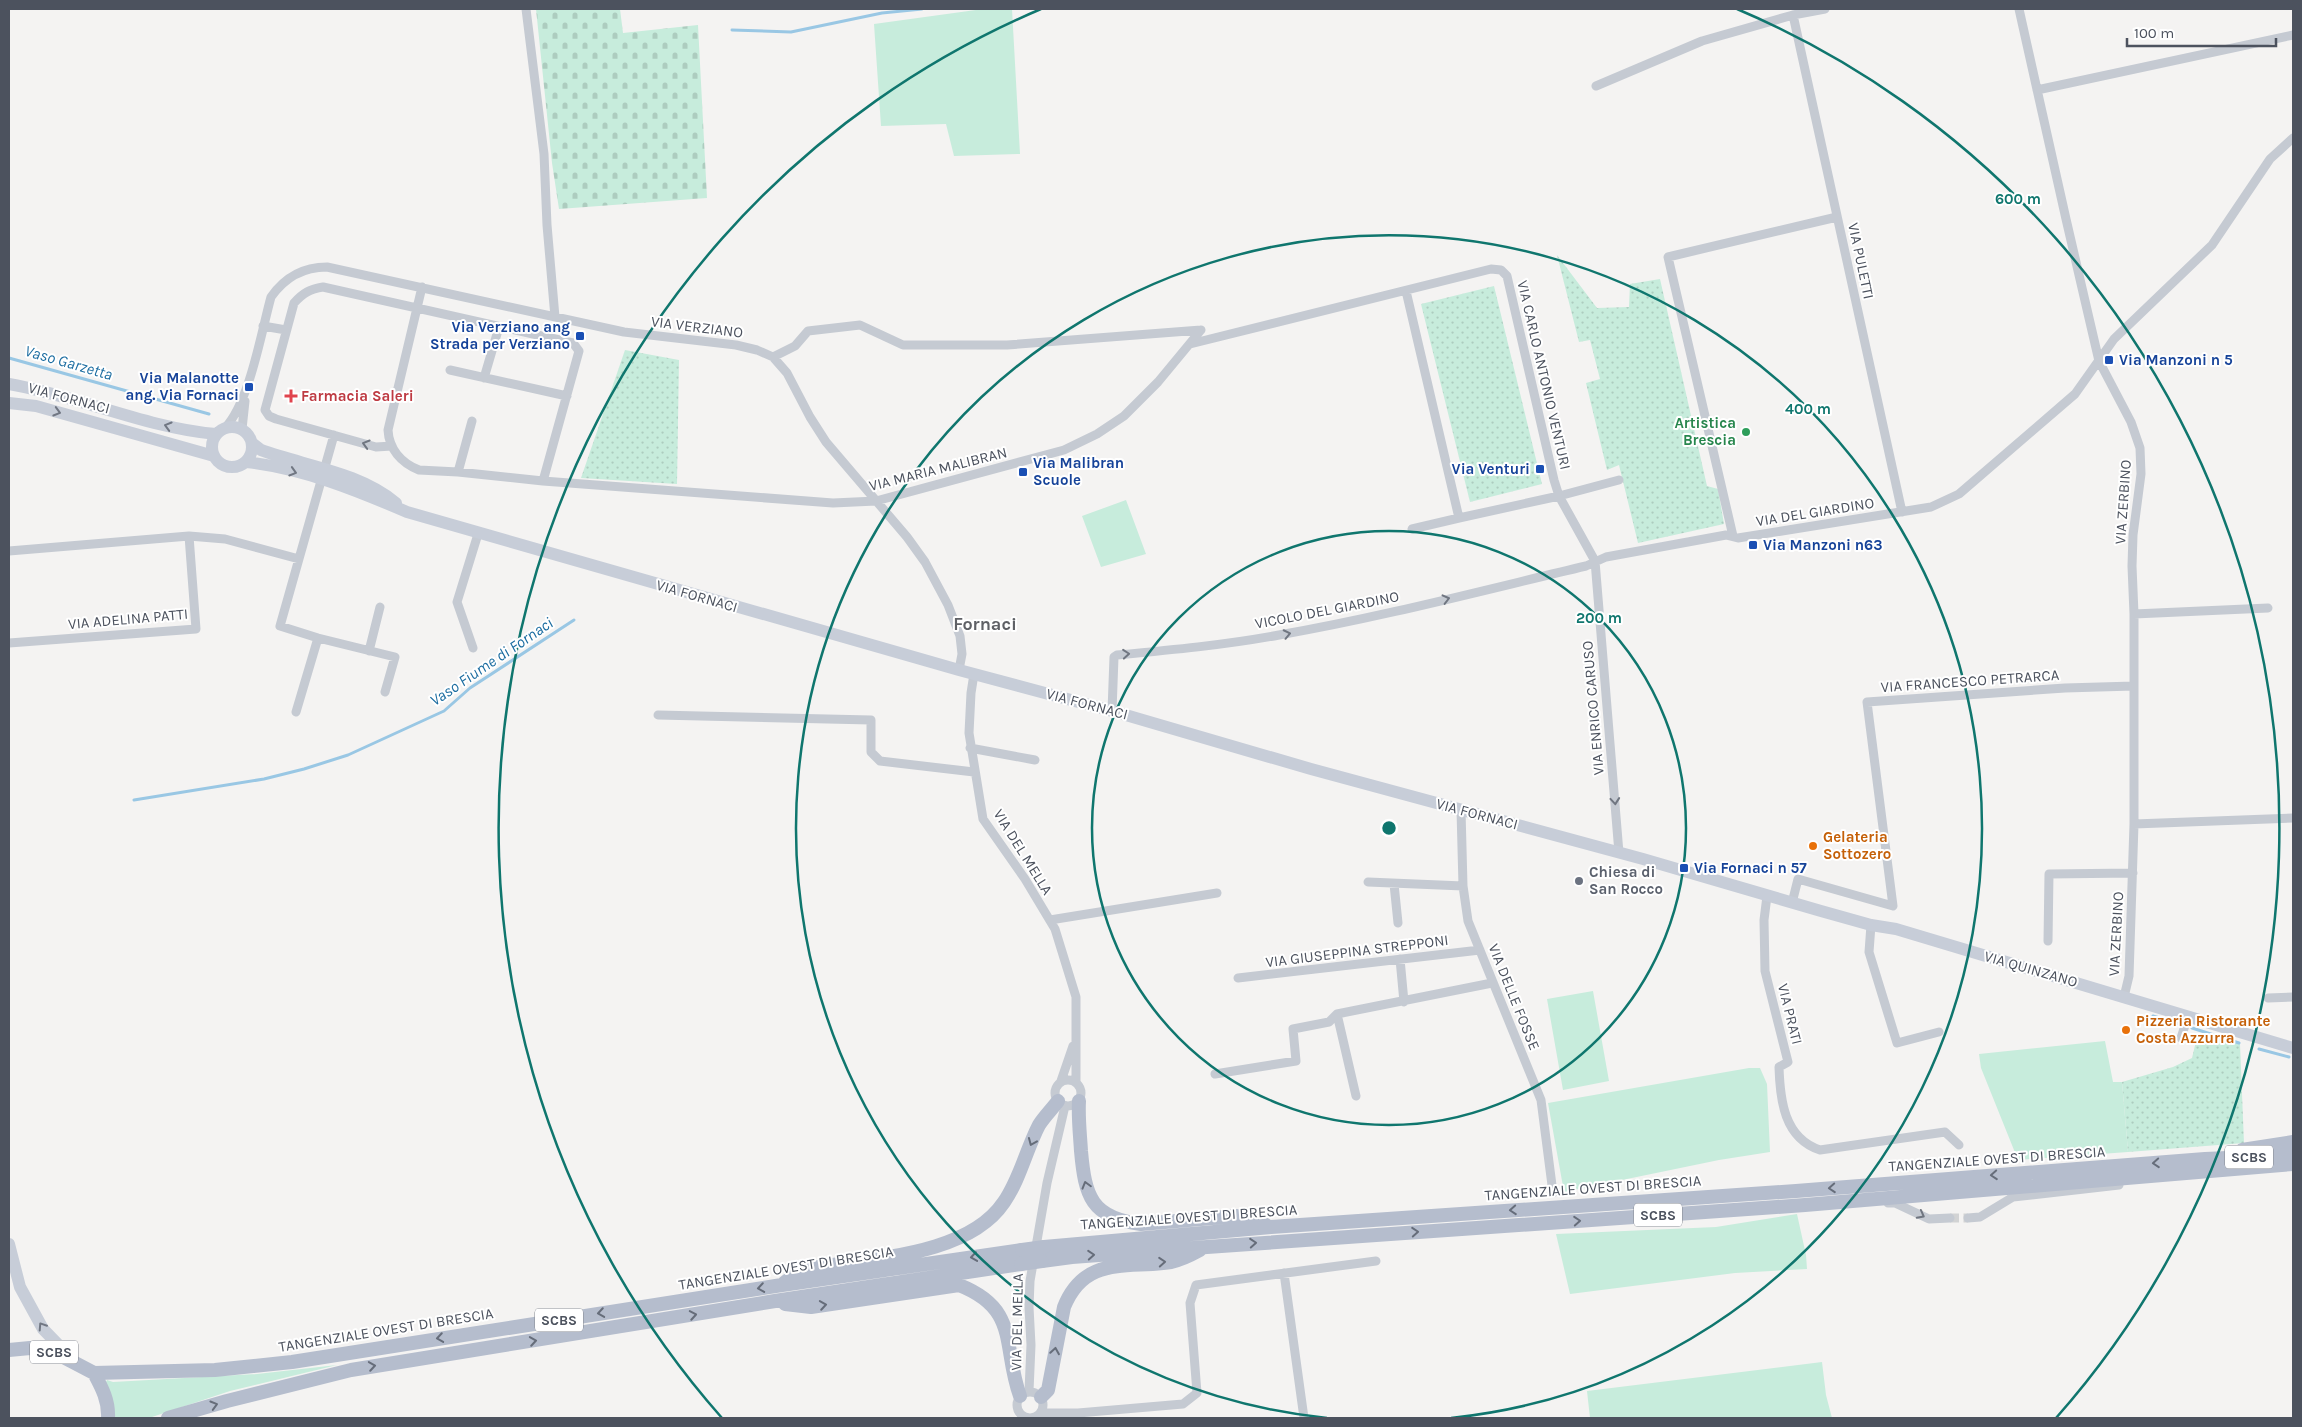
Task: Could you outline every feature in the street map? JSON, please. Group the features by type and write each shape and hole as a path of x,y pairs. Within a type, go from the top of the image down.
{"main road":[{"path":"1079,1101 1078,1114 1083,1178 1090,1198 1104,1213 1127,1222 1141,1224 1236,1216 1248,1218 1272,1227"},
{"path":"782,1284 797,1273 811,1268 931,1249 972,1232 991,1218 1005,1201 1040,1125 1062,1104"},
{"path":"2205,1159 2232,1151 2293,1142"},
{"name":"TANGENZIALE OVEST DI BRESCIA","path":"94,1373 215,1370 292,1362 782,1284 1044,1246 1272,1227 1796,1191 2205,1159 2293,1155"},
{"name":"TANGENZIALE OVEST DI BRESCIA","path":"168,1418 351,1370 775,1301 1072,1257 1805,1205 2293,1165"},
{"path":"775,1301 811,1307 959,1285 987,1299 1003,1320 1007,1332 1013,1376 1036,1405 1048,1390 1064,1306 1069,1294 1082,1279 1110,1266 1172,1262 1207,1247"},
{"name":"SCBS","path":"9,1350 30,1348 52,1352 94,1373 106,1398 108,1418"}],"street":[{"path":"526,9 544,154 547,225 555,317"},
{"path":"1596,86 1702,41 1792,15 1825,9"},
{"name":"VIA ZERBINO","path":"2020,9 2099,360 2131,422 2140,448 2141,474 2133,535 2132,580 2134,614 2133,873 2129,976 2124,996"},
{"name":"VIA PULETTI","path":"1792,15 1902,512"},
{"path":"2037,90 2293,35"},
{"name":"VIA DEL GIARDINO","path":"1595,561 1726,535 1738,538 1931,507 1959,494 2075,394 2114,339 2212,245 2270,159 2293,138"},
{"path":"1733,536 1668,257 1837,216"},
{"name":"VIA VERZIANO","path":"246,388 271,297 280,284 304,270 327,266 624,332 736,345 757,350 773,357"},
{"name":"VIA CARLO ANTONIO VENTURI","path":"1189,344 1491,269 1501,270 1507,276 1554,480 1560,496 1595,561"},
{"path":"422,287 418,310 388,430 392,446 387,448 376,447 276,419 269,416 265,410 294,303 302,294 311,289 323,287 418,310 573,343 578,351 543,481"},
{"path":"1406,291 1459,518"},
{"name":"VIA MARIA MALIBRAN","path":"392,446 404,462 419,470 833,503 876,501 1064,450 1097,434 1124,416 1158,382 1201,330 1007,346 903,345 860,325 808,331 795,346 773,357"},
{"path":"263,326 286,330"},
{"path":"484,378 499,327"},
{"path":"773,357 787,373 810,417 826,442 907,536 925,562 948,605 960,636 962,654 959,670"},
{"path":"450,370 567,396"},
{"name":"VIA FORNACI","path":"9,384 38,389 183,430 221,431 242,429 252,443 261,450 407,512 478,534 1767,896"},
{"path":"242,429 246,388"},
{"path":"214,456 212,447 221,431 238,410 246,388"},
{"name":"VIA FORNACI","path":"9,403 36,406 214,456 221,464 228,467 239,466 246,462 322,475"},
{"path":"458,472 472,421"},
{"path":"334,435 280,626 318,638 395,657 385,692"},
{"path":"246,462 251,453 252,443"},
{"path":"1412,529 1560,496 1619,480"},
{"path":"473,648 457,602 478,534"},
{"path":"9,550 189,536 225,539 299,559"},
{"name":"VIA ADELINA PATTI","path":"9,643 196,628 189,536"},
{"name":"VICOLO DEL GIARDINO","path":"1112,711 1114,657 1117,655 1232,643 1280,635 1418,606 1586,566 1595,561"},
{"name":"VIA ENRICO CARUSO","path":"1595,561 1619,853"},
{"path":"369,650 380,607"},
{"path":"2134,614 2268,608"},
{"path":"296,712 318,638"},
{"name":"VIA DEL MELLA","path":"974,674 968,722 970,748 983,819 1026,879 1055,929 1076,997 1076,1082 1081,1092 1079,1101"},
{"name":"VIA FRANCESCO PETRARCA","path":"1792,903 1798,879 1893,906 1867,702 2065,688 2134,686"},
{"path":"658,715 871,720 871,752 880,761 974,772"},
{"path":"970,748 1035,760"},
{"name":"VIA DELLE FOSSE","path":"1461,810 1463,886 1468,921 1541,1100 1554,1193"},
{"path":"2134,824 2293,818"},
{"name":"VIA ZERBINO","path":"2048,941 2049,874 2133,873"},
{"path":"1368,882 1463,886"},
{"path":"1394,884 1398,922"},
{"path":"1050,920 1216,893"},
{"name":"VIA QUINZANO","path":"1767,896 1871,925 1896,929 2293,1048"},
{"name":"VIA PRATI","path":"1767,896 1764,920 1765,971 1788,1062 1779,1067 1780,1097 1786,1115 1799,1138 1808,1146 1820,1150 1945,1132 1959,1145"},
{"path":"1871,925 1869,952 1897,1043 1939,1032"},
{"name":"VIA GIUSEPPINA STREPPONI","path":"1238,978 1480,950"},
{"path":"1400,959 1404,1002"},
{"path":"1215,1074 1296,1061 1293,1029 1329,1022 1337,1014 1492,983"},
{"path":"2268,998 2293,996"},
{"path":"1337,1014 1356,1096"},
{"path":"2181,1038 2188,1016"},
{"name":"VIA DEL MELLA","path":"1020,1416 1017,1405 1036,1405 1030,1280 1062,1104 1055,1092 1061,1081 1076,1039"},
{"path":"1061,1081 1069,1079 1076,1082"},
{"path":"1062,1104 1073,1105 1079,1101"},
{"path":"1968,1218 1980,1217 2013,1197 2130,1184 2157,1176"},
{"path":"1805,1205 1831,1208 1894,1203 1929,1219 1950,1218"},
{"path":"9,1244 20,1287 43,1329 74,1362"},
{"path":"1020,1416 1028,1418 1036,1405 1078,1413 1182,1404 1197,1393 1190,1303 1196,1285 1376,1261"},
{"path":"1284,1273 1304,1418"}],"green space":[{"path":"536,9 620,9 623,33 698,25 707,198 559,209 552,163"},
{"path":"983,9 1012,9 1020,154 954,156 946,124 881,126 874,24"},
{"path":"1557,255 1597,308 1629,307 1630,284 1660,279 1707,486 1718,489 1724,524 1638,543 1619,465 1607,470 1586,383 1600,379 1590,340 1579,342"},
{"path":"1494,286 1542,484 1470,502 1421,304"},
{"path":"625,350 679,360 677,484 581,478"},
{"path":"1126,500 1146,554 1101,567 1082,516"},
{"path":"1593,991 1609,1081 1563,1090 1547,999"},
{"path":"2198,1033 2240,1044 2244,1143 2128,1152 2122,1082 2173,1067 2192,1058"},
{"path":"2105,1041 2113,1082 2122,1082 2128,1152 2018,1160 1981,1068 1979,1054"},
{"path":"1749,1068 1760,1068 1767,1084 1770,1152 1719,1160 1564,1192 1548,1103"},
{"path":"1797,1214 1806,1255 1807,1269 1735,1273 1570,1294 1556,1234 1716,1227"},
{"path":"1822,1362 1826,1395 1832,1418 1590,1418 1587,1391"},
{"path":"337,1365 230,1391 149,1418 111,1418 104,1386 107,1380 113,1382 257,1374"}],"waterway":[{"path":"732,30 791,32 882,13 922,9"},
{"name":"Vaso Garzetta","path":"9,358 209,414"},
{"name":"Vaso Fiume di Fornaci","path":"134,800 264,779 348,755 444,711 470,688 574,620"},
{"name":"Vaso Fiume di Fornaci","path":"2153,1016 2179,1024"},
{"name":"Vaso Fiume di Fornaci","path":"2192,1028 2239,1043"},
{"name":"Vaso Fiume di Fornaci","path":"2259,1049 2289,1057"}],"tunnel":[{"path":"1950,1218 1968,1218"}],"place":[{"name":"Via Verziano ang Strada per Verziano","path":"580,336"},
{"name":"Via Manzoni n 5","path":"2109,360"},
{"name":"Via Malanotte ang. Via Fornaci","path":"249,387"},
{"name":"Farmacia Saleri","path":"291,396"},
{"name":"Artistica Brescia","path":"1746,432"},
{"name":"Via Venturi","path":"1540,469"},
{"name":"Via Malibran Scuole","path":"1023,472"},
{"name":"Via Manzoni n63","path":"1753,545"},
{"name":"Gelateria Sottozero","path":"1813,846"},
{"name":"Via Fornaci n 57","path":"1684,868"},
{"name":"Chiesa di San Rocco","path":"1579,881"},
{"name":"Pizzeria Ristorante Costa Azzurra","path":"2126,1030"}],"district":[{"name":"Fornaci","path":"985,624"}]}
